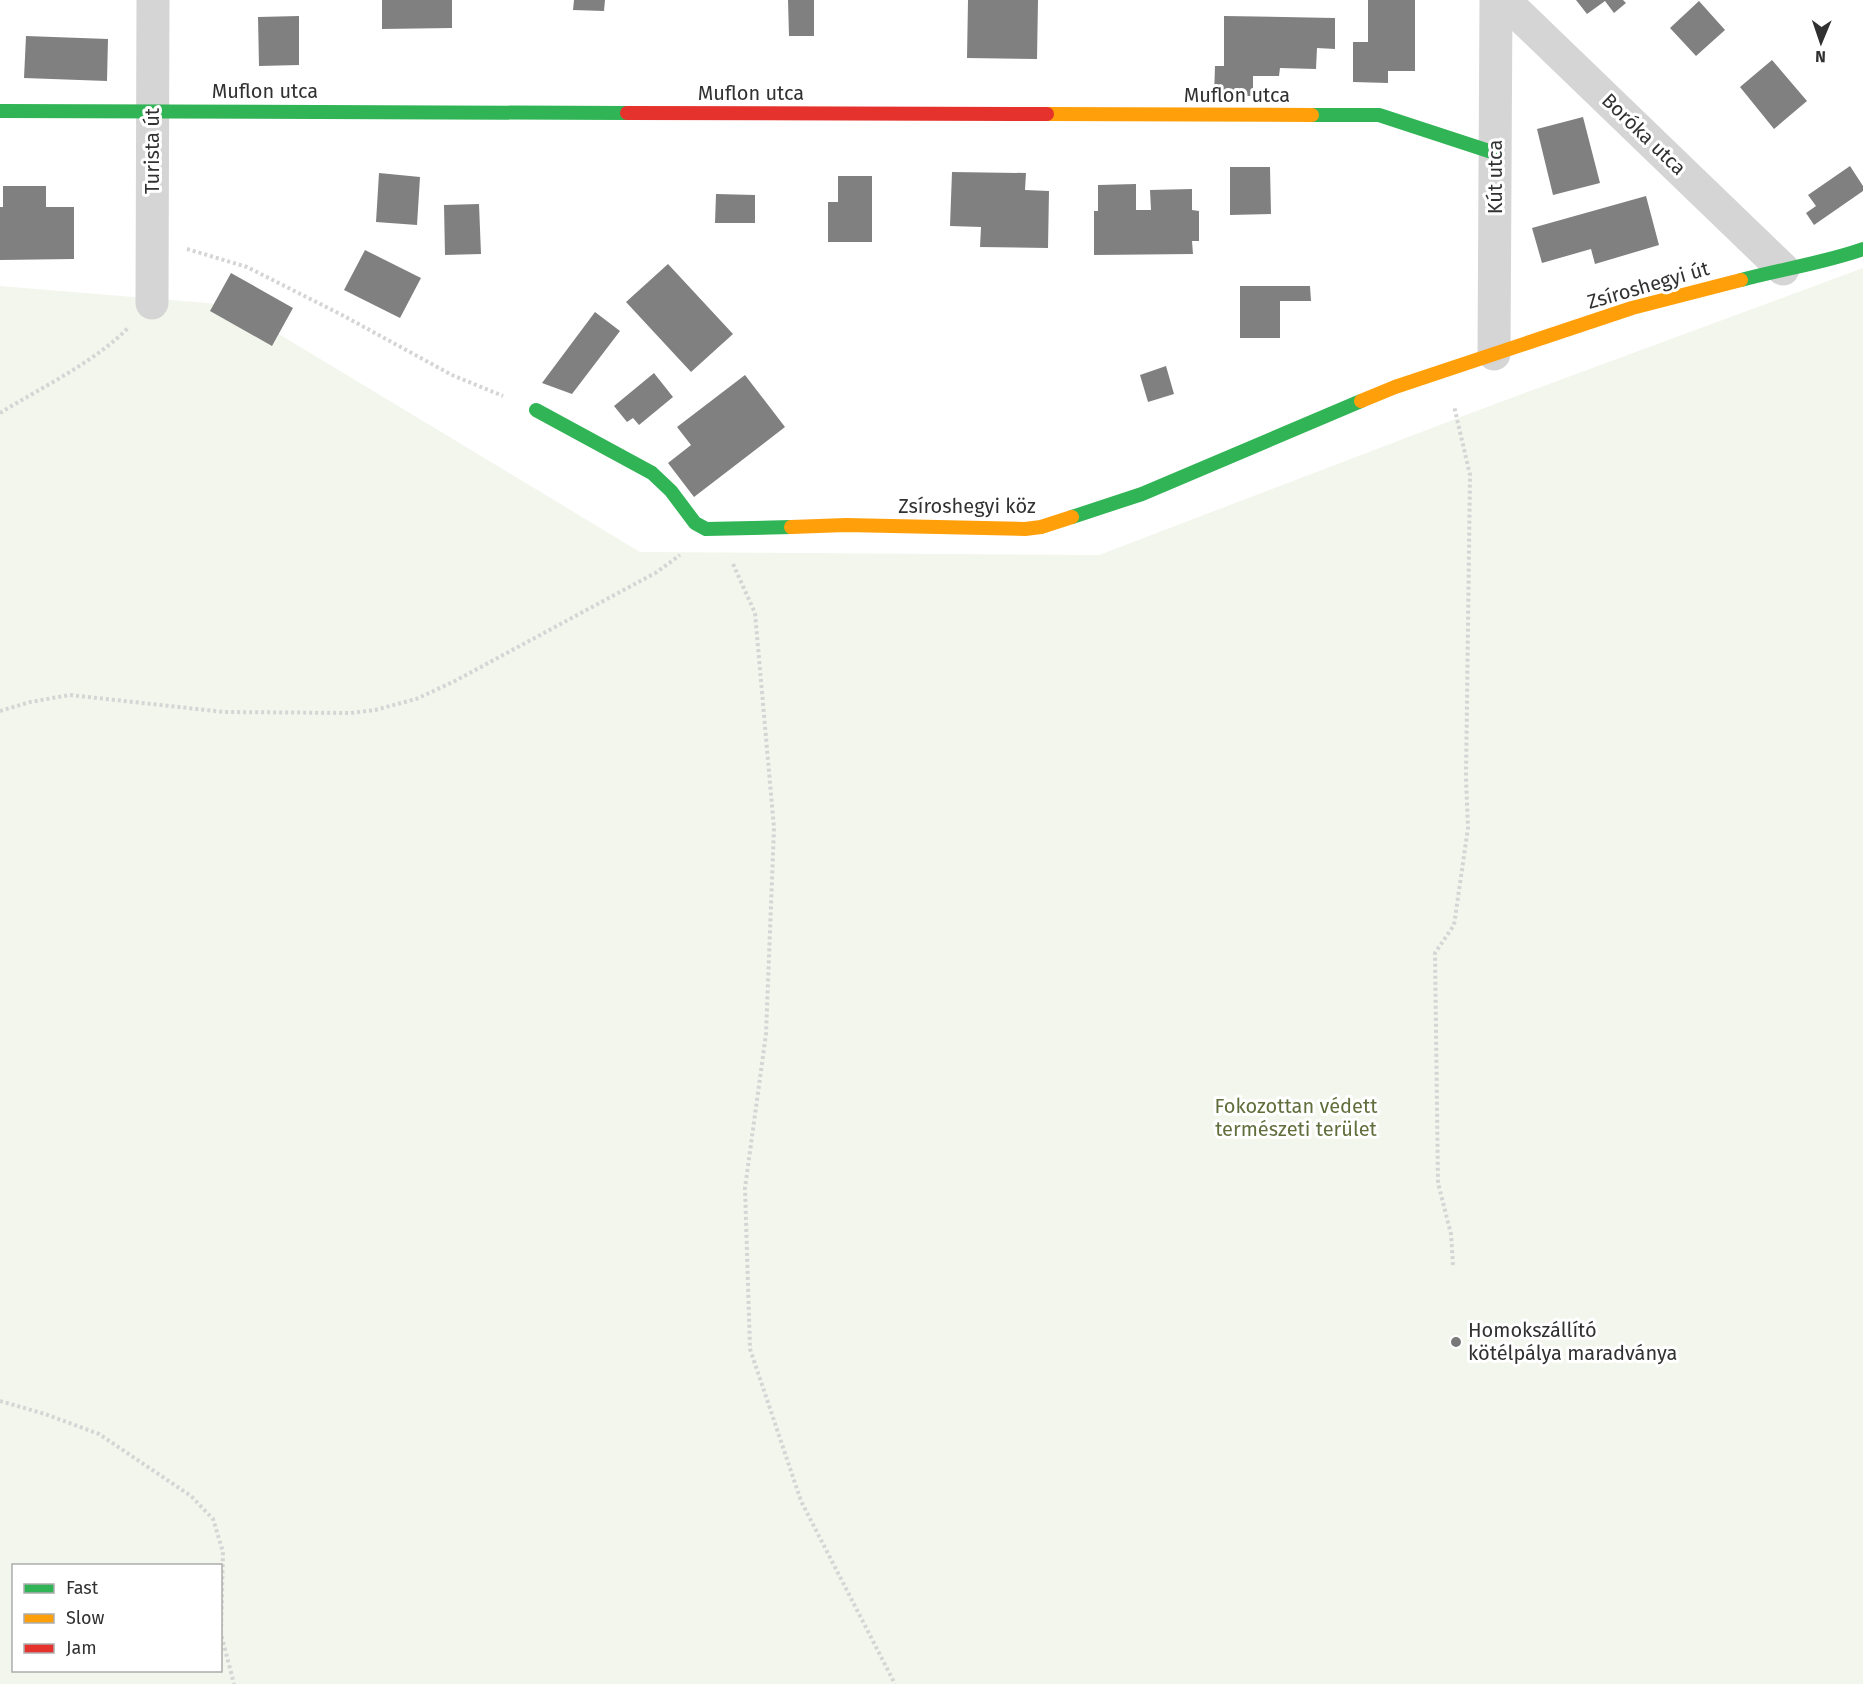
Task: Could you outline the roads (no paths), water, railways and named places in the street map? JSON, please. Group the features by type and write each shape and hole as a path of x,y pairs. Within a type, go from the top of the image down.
{"street":[{"name":"Turista út","path":"152,303 153,0"},
{"name":"Kút utca","path":"1494,354 1496,0"},
{"name":"Boróka utca","path":"1504,0 1783,269"},
{"name":"Muflon utca","path":"0,111 1379,115 1495,153"},
{"name":"Zsíroshegyi út","path":"1445,370 1632,308 1783,269 1828,261 1863,249"},
{"name":"Zsíroshegyi köz","path":"536,410 656,476 671,491 695,523 712,530 846,525 1025,529 1041,527 1142,494 1395,387 1445,370"}],"place":[{"name":"Homokszállító kötélpálya maradványa","path":"1456,1342"}],"park label":[{"name":"Fokozottan védett természeti terület","path":"1296,1118"}]}
